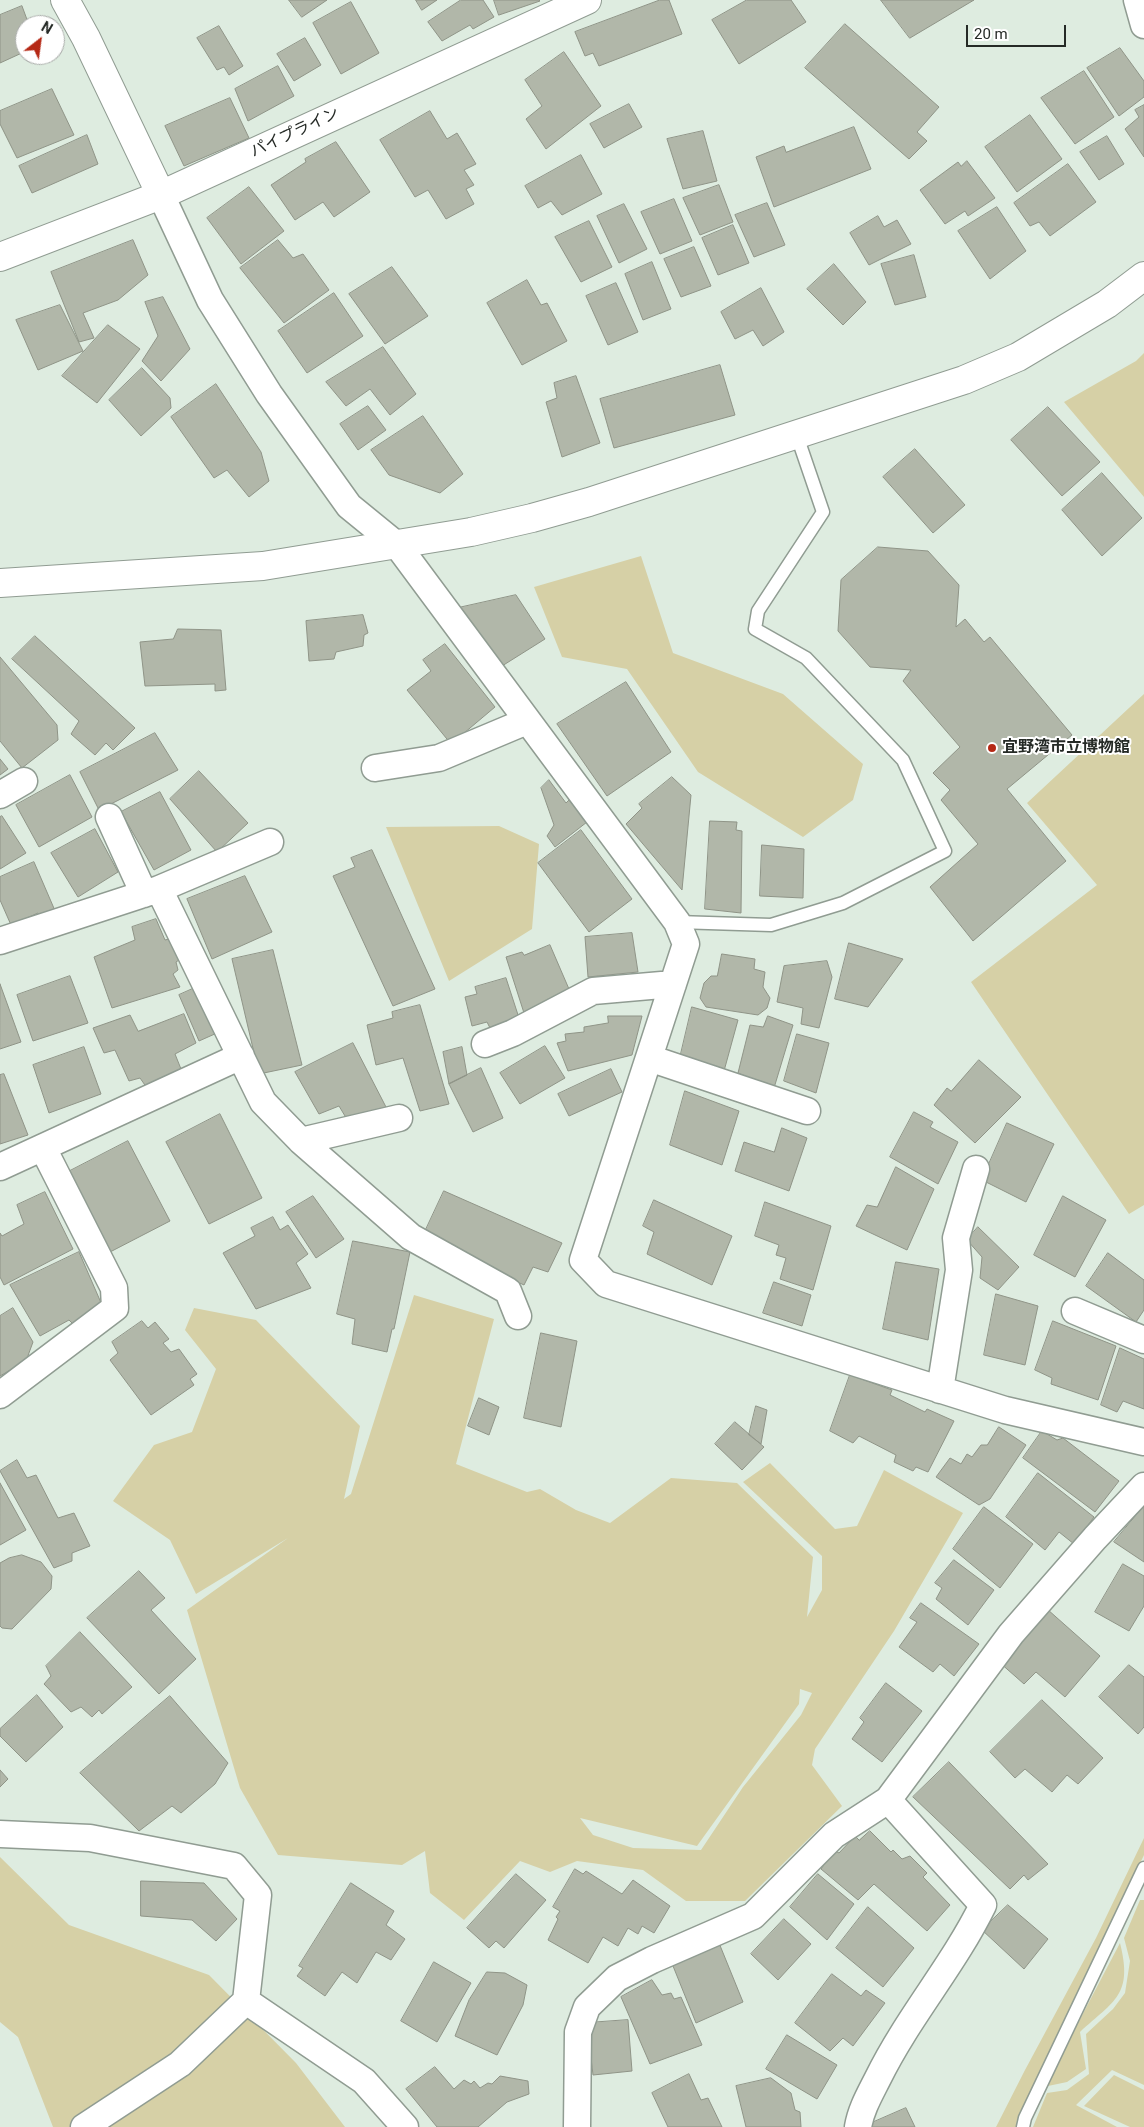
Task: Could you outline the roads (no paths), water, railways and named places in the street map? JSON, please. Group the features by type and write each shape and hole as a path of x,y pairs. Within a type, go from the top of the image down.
{"street":[{"path":"65,0 86,38 210,300 270,394 349,506 398,546 677,922 686,944 583,1260 606,1284 1005,1410 1144,1442"},
{"name":"パイプライン","path":"0,256 161,195 587,0"},
{"path":"1137,0 1144,25"},
{"path":"0,583 263,566 398,546 532,518 797,436 964,380 1018,358 1107,304 1144,276"},
{"path":"376,768 439,758 527,721"},
{"path":"0,795 24,781"},
{"path":"109,817 241,1056 263,1102 301,1141 411,1238 508,1291 518,1316"},
{"path":"0,941 152,892 270,842"},
{"path":"485,1044 513,1033 593,991 673,984"},
{"path":"0,1167 241,1056"},
{"path":"649,1058 806,1111"},
{"path":"301,1141 400,1118"},
{"path":"0,1395 115,1308 114,1288 43,1148"},
{"path":"940,1390 959,1270 956,1238 976,1168"},
{"path":"1075,1311 1144,1340"},
{"path":"577,2127 578,2032 587,2006 617,1978 652,1960 753,1916 834,1835 888,1800 1011,1634 1095,1538 1144,1486"},
{"path":"858,2127 860,2114 893,2047 968,1935 983,1905 888,1800"},
{"path":"0,1834 90,1838 234,1866 258,1895 246,2001 180,2064 84,2127"},
{"path":"246,2001 364,2081 405,2127"}],"lane":[{"path":"677,922 771,925 843,903 945,851 903,760 806,658 755,630 758,610 823,512 797,436"},
{"path":"1023,2127 1078,2002 1144,1868"}],"place":[{"name":"宜野湾市立博物館","path":"992,748"}]}
